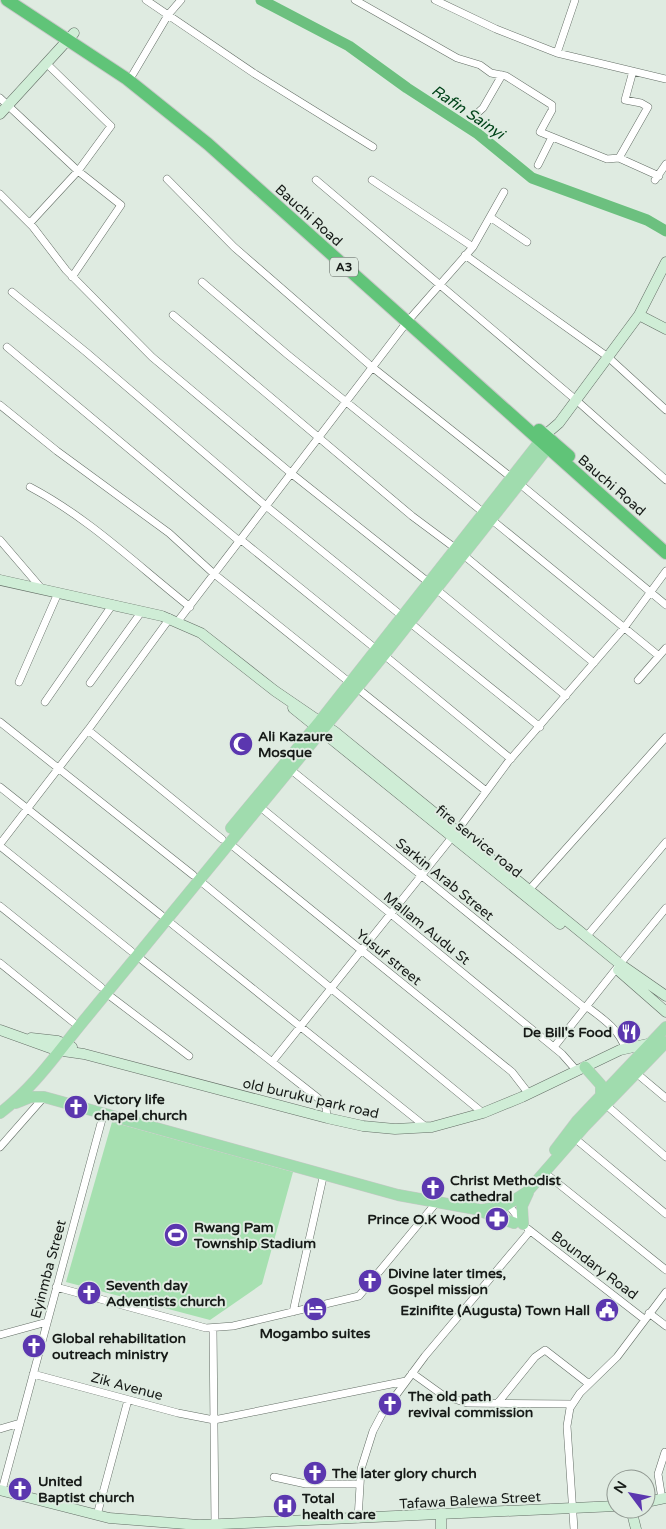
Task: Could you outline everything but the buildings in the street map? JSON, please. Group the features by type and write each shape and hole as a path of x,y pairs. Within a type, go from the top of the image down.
{"highway":[{"name":"Bauchi Road","path":"7,0 133,74 213,139 409,320"},
{"name":"Bauchi Road","path":"20,0 127,79 208,144 666,543"},
{"name":"Bauchi Road","path":"548,439 666,553"}],"main road":[{"path":"0,1113 5,1105 59,1046 321,726 548,439"},
{"path":"226,841 290,770 321,726"},
{"path":"5,1105 38,1080 73,1022 104,990"},
{"path":"454,1206 503,1203 531,1179 571,1136 666,1027"},
{"path":"603,1100 666,1042"},
{"path":"581,1069 601,1085 603,1100"},
{"path":"38,1080 37,1089 44,1097"},
{"path":"5,1105 25,1099 44,1097 104,1112 398,1195 472,1210 522,1226 521,1212 523,1202 571,1136"},
{"path":"472,1210 503,1203 534,1185"}],"street":[{"path":"146,0 255,74 373,147"},
{"path":"133,74 168,15 180,0"},
{"path":"355,0 457,58 502,75 522,85 554,107 540,132 607,159 619,158 657,178 666,164"},
{"path":"435,0 496,29 557,53 666,79"},
{"path":"557,53 575,0"},
{"path":"0,114 4,101 46,64 71,37"},
{"path":"30,224 78,171 111,126 46,64"},
{"path":"619,158 648,107 641,103 625,100 633,71"},
{"path":"473,117 482,108 502,75"},
{"path":"4,101 78,171 121,205 72,277"},
{"path":"538,164 552,137"},
{"path":"167,179 234,247 372,367 516,481 666,605"},
{"path":"316,180 576,400 666,480"},
{"path":"372,180 473,246"},
{"path":"327,1118 324,1103 134,954 0,845 174,619 190,607 213,574 409,320 473,246 504,192"},
{"path":"0,194 30,224 72,277 152,357 292,474 566,696"},
{"path":"490,217 527,242"},
{"path":"465,255 608,357 666,410"},
{"path":"548,439 639,315 666,262"},
{"path":"202,282 659,656"},
{"path":"12,292 86,352 266,506 540,727"},
{"path":"173,315 412,516 459,552 594,663"},
{"path":"639,315 666,329"},
{"path":"7,347 239,540 511,759"},
{"path":"0,405 57,451 169,533 213,574 486,791"},
{"path":"30,487 46,495 98,532 190,607"},
{"path":"0,540 42,589"},
{"path":"272,1062 421,876 511,759 624,628 666,571"},
{"name":"fire service road","path":"0,580 174,619 212,641 321,726 618,967 666,1012"},
{"path":"19,682 58,593"},
{"path":"46,702 113,604"},
{"path":"90,683 142,611"},
{"path":"638,680 666,648"},
{"path":"0,722 196,878 483,1113"},
{"name":"Yusuf street","path":"88,730 512,1072 529,1094"},
{"path":"529,890 666,737"},
{"name":"Sarkin Arab Street","path":"290,770 616,1031 622,1037 625,1048"},
{"path":"0,786 426,1127"},
{"name":"Mallam Audu St","path":"259,806 581,1069"},
{"path":"454,834 529,890 586,937 618,967 665,995"},
{"path":"586,937 666,842"},
{"path":"0,906 189,1056"},
{"path":"554,1047 666,908"},
{"path":"0,963 73,1022"},
{"name":"old buruku park road","path":"0,1030 23,1038 327,1118 379,1128 426,1127 483,1113 529,1094 625,1048 652,1043"},
{"path":"635,1072 666,1098"},
{"path":"0,1146 44,1097"},
{"path":"603,1100 666,1157"},
{"name":"Eyinmba Street","path":"1,1490 104,1112"},
{"path":"571,1136 666,1214"},
{"path":"293,1312 324,1173"},
{"path":"545,1173 666,1270"},
{"path":"56,1287 214,1328 293,1312 359,1296 436,1203"},
{"name":"Boundary Road","path":"503,1203 522,1226 647,1316 666,1326"},
{"path":"358,1519 360,1484 366,1449 373,1431 406,1381 522,1226"},
{"path":"574,1529 567,1426 572,1404 609,1365 666,1292"},
{"path":"0,1335 47,1322"},
{"path":"214,1328 215,1525"},
{"path":"497,1404 535,1357 545,1350 589,1384"},
{"path":"412,1373 436,1391 453,1400 479,1404 572,1404"},
{"name":"Zik Avenue","path":"33,1374 186,1415 214,1420"},
{"path":"214,1420 406,1381"},
{"path":"97,1515 128,1400"},
{"path":"0,1429 20,1423"},
{"path":"664,1498 658,1474 665,1452"},
{"path":"274,1477 306,1484 360,1484"},
{"name":"Tafawa Balewa Street","path":"1,1490 97,1515 174,1524 215,1525 606,1506"},
{"path":"441,1515 442,1529"}],"green space":[{"path":"112,1122 293,1172 262,1284 210,1320 66,1282"}],"waterway":[{"name":"Rafin Sainyi","path":"261,0 349,46 407,88 478,134 532,178 647,220 666,231"}],"place":[{"name":"Ali Kazaure Mosque","path":"241,744"},
{"name":"De Bill's Food","path":"629,1032"},
{"name":"Victory life chapel church","path":"76,1107"},
{"name":"Christ Methodist cathedral","path":"433,1188"},
{"name":"Prince O.K Wood","path":"497,1219"},
{"name":"Rwang Pam Township Stadium","path":"176,1235"},
{"name":"Divine later times, Gospel mission","path":"370,1281"},
{"name":"Seventh day Adventists church","path":"89,1293"},
{"name":"Mogambo suites","path":"315,1309"},
{"name":"Ezinifite (Augusta) Town Hall","path":"607,1310"},
{"name":"Global rehabilitation outreach ministry","path":"34,1346"},
{"name":"The old path revival commission","path":"390,1404"},
{"name":"The later glory church","path":"315,1473"},
{"name":"United Baptist church","path":"20,1489"},
{"name":"Total health care","path":"285,1506"}]}
